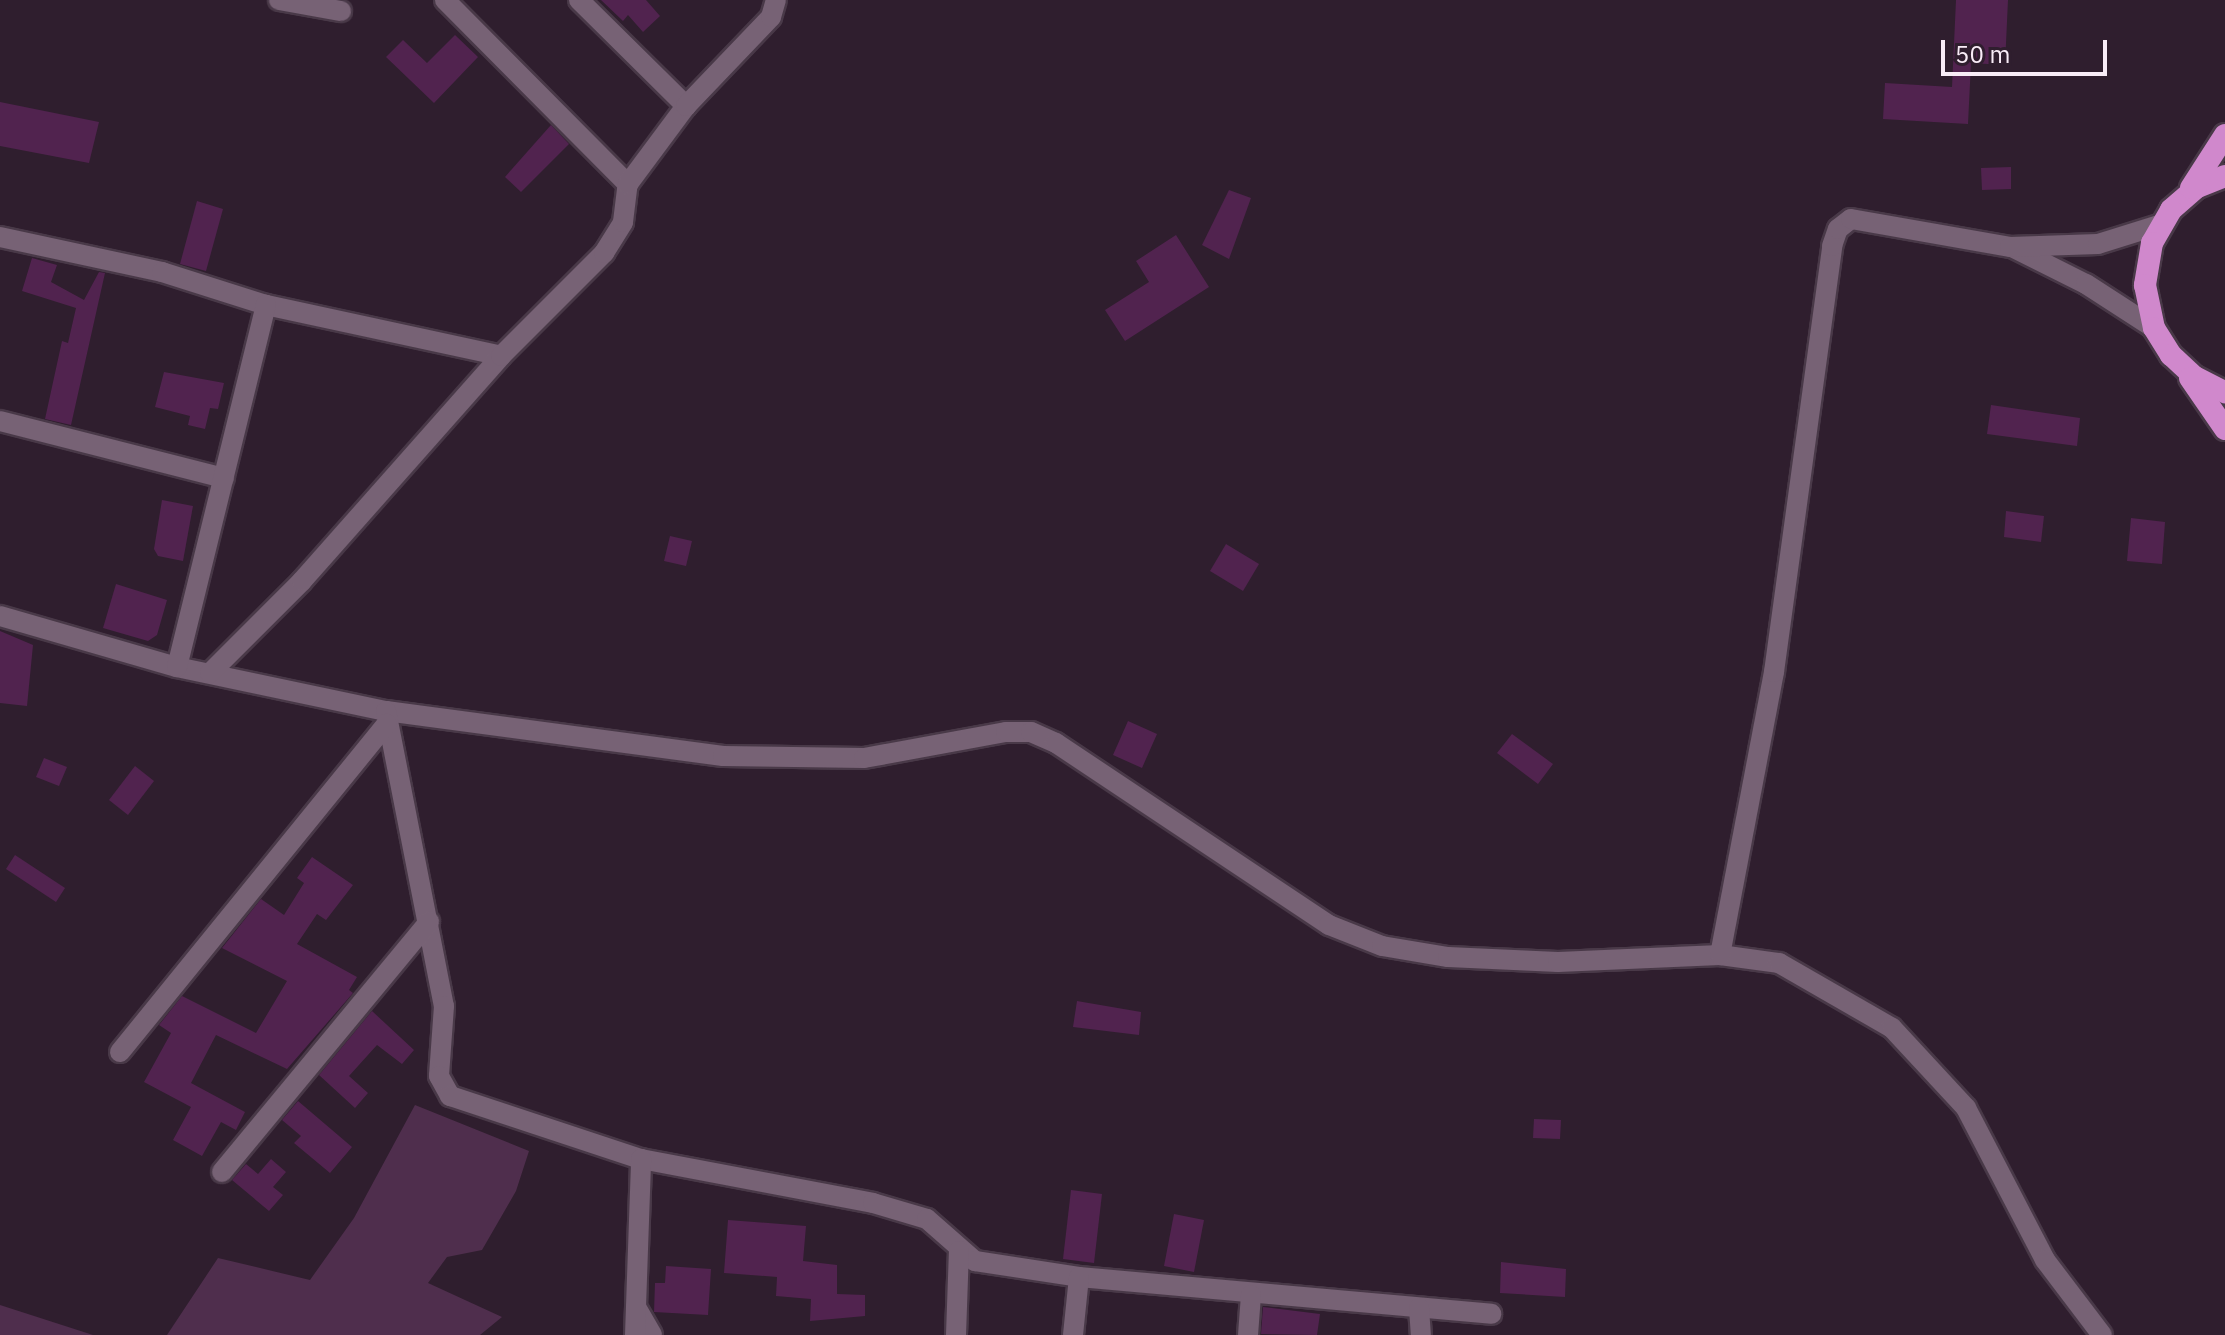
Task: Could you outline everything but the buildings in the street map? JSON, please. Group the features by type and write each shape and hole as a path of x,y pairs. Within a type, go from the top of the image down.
{"highway":[{"path":"2225,135 2183,199 2162,224 2146,264 2147,307 2154,328 2225,429"},
{"path":"2183,199 2225,176"},
{"path":"2182,367 2225,392"}],"street":[{"path":"279,0 341,11"},
{"path":"445,0 628,184"},
{"path":"579,0 686,106"},
{"path":"210,673 302,581 501,356 614,240 623,222 628,184 686,106 771,17 776,0"},
{"path":"1720,955 1774,672 1832,246 1838,229 1851,219 2010,247 2098,244 2162,224"},
{"path":"0,238 162,272 266,305 501,356"},
{"path":"2010,247 2086,284 2154,328"},
{"path":"177,667 266,305"},
{"path":"0,421 224,478"},
{"path":"0,616 177,667 386,718 723,756 864,758 1006,732 1031,732 1081,759 1329,925 1382,946 1448,957 1558,962 1720,955 1779,963 1892,1028 1966,1108 2045,1260 2102,1335"},
{"path":"386,718 444,1006 443,1088 450,1096 641,1159 873,1203 927,1219 942,1228 959,1251 975,1261 1079,1277 1251,1295 1491,1314"},
{"path":"120,1052 386,718"},
{"path":"222,1172 429,922"},
{"path":"635,1335 641,1159"},
{"path":"956,1335 959,1251"},
{"path":"1073,1335 1079,1277"},
{"path":"1248,1335 1251,1295"},
{"path":"636,1307 652,1335"},
{"path":"1419,1308 1421,1335"}],"shaded area":[{"path":"415,1105 529,1151 516,1191 482,1250 447,1257 428,1283 502,1317 480,1335 167,1335 218,1258 310,1280 354,1218"},
{"path":"0,1305 93,1335 0,1335"}]}
